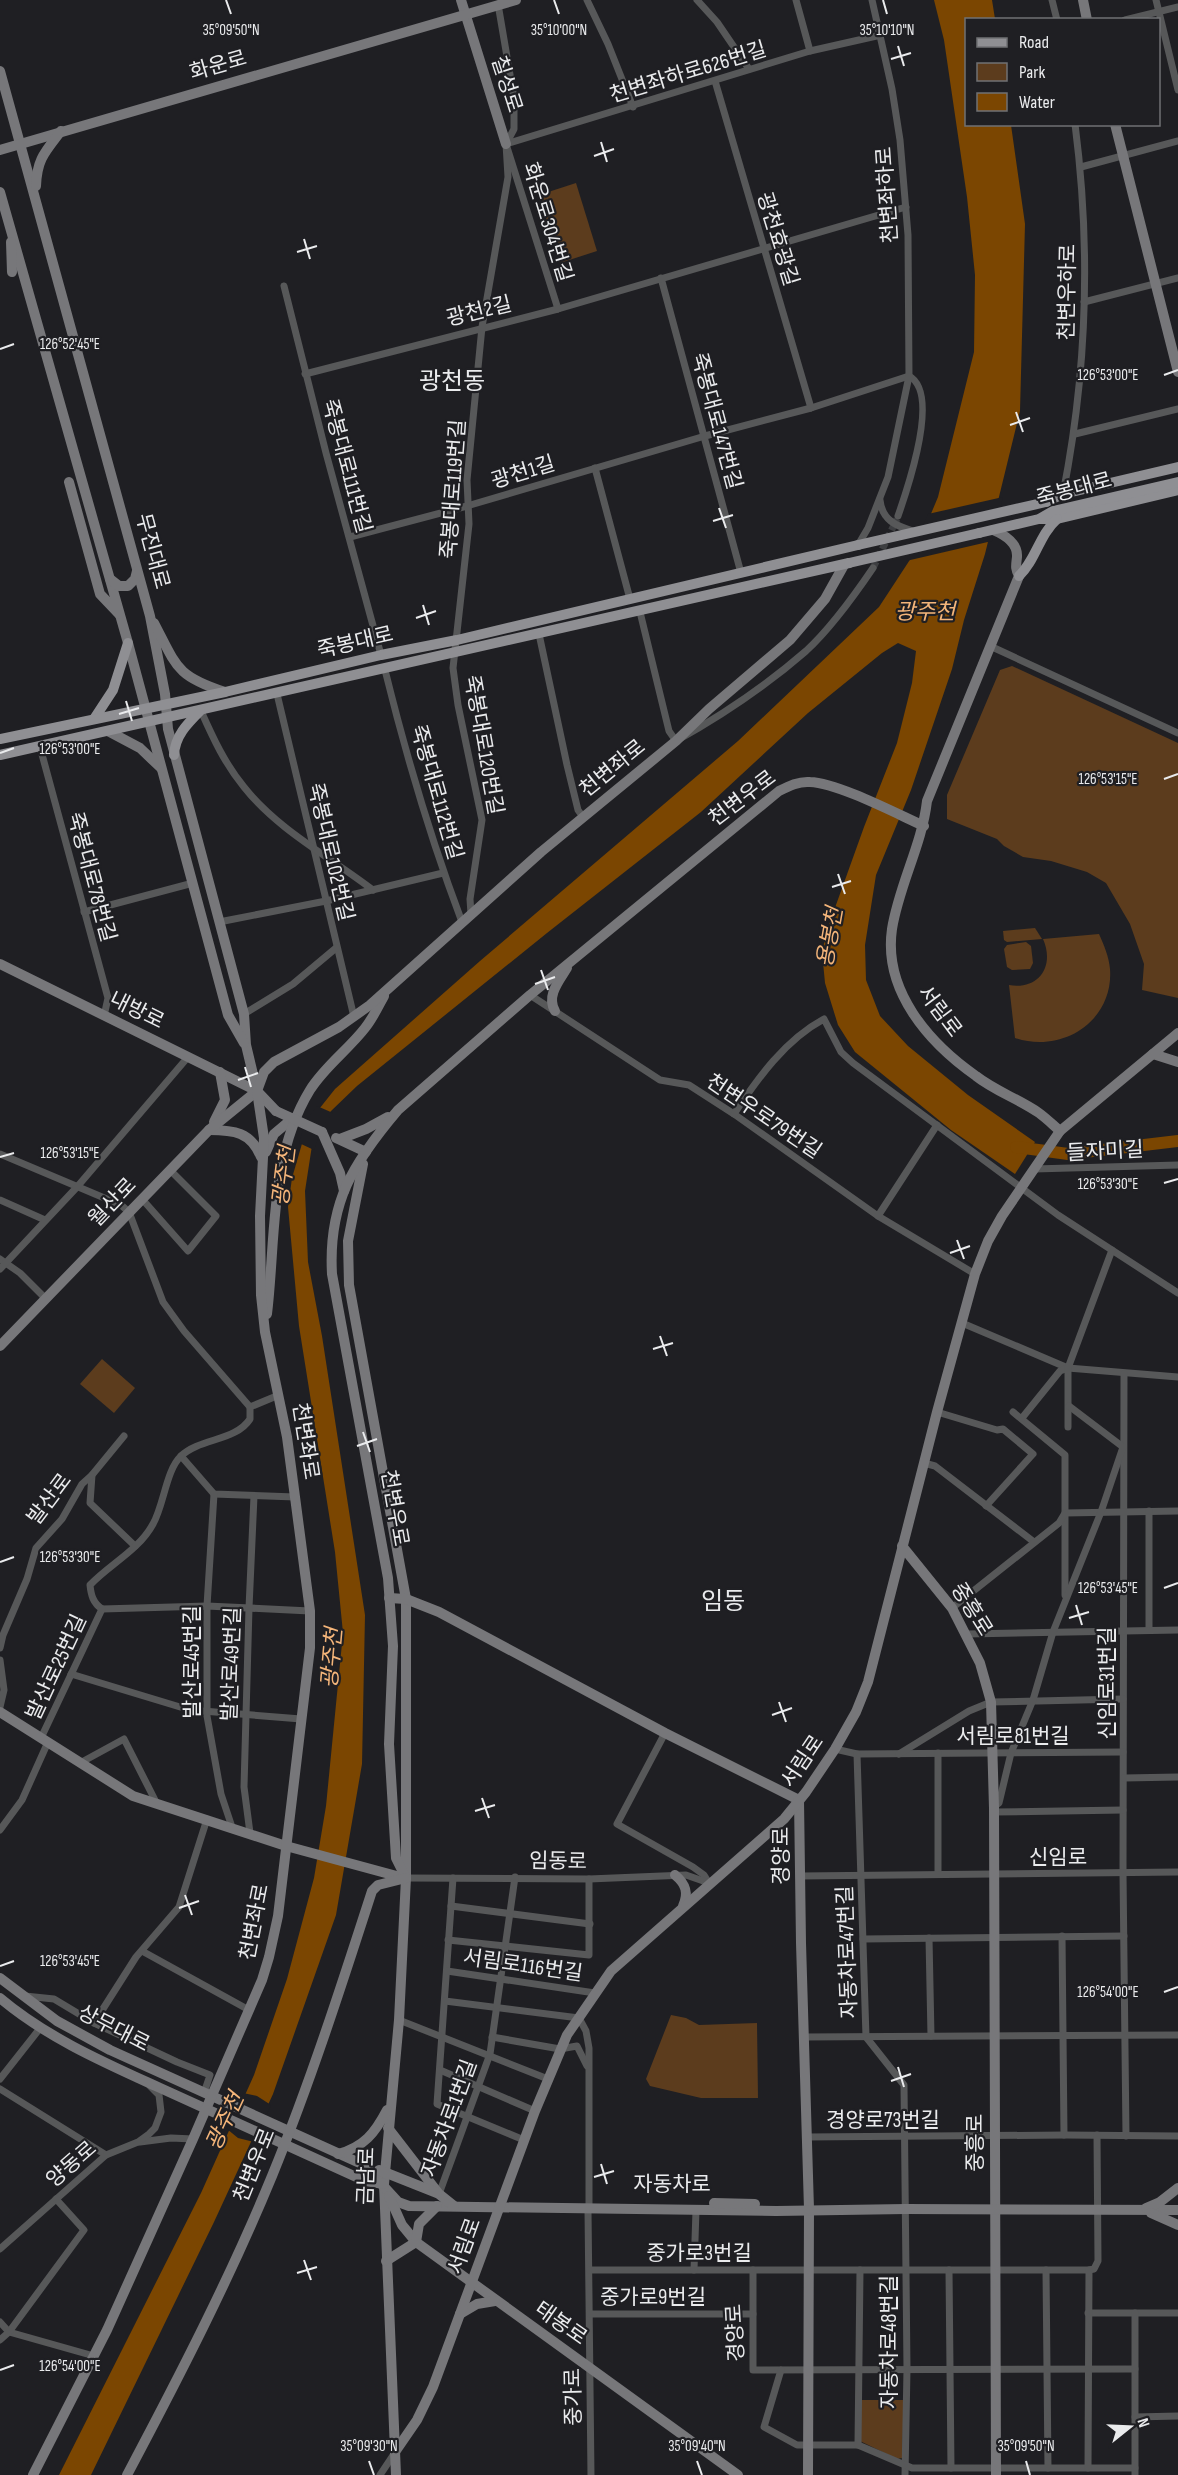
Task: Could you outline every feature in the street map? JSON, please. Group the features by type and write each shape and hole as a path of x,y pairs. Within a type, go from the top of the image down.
{"main road":[{"path":"1046,502 1063,494 1178,467"},
{"name":"죽봉대로","path":"0,739 457,640 914,531 1046,502 1062,503 1178,476"},
{"name":"죽봉대로","path":"0,755 640,612 1040,519 1053,511 1178,482"},
{"path":"1040,519 1057,519 1178,490"},
{"path":"1019,576 1029,567 1048,527 1057,519"},
{"path":"94,719 113,690 128,643"},
{"path":"174,755 175,744 182,732 201,711"}],"street":[{"name":"칠성로","path":"461,0 506,144"},
{"name":"화운로","path":"0,150 62,130 465,15 498,3 516,0"},
{"path":"587,0 633,106"},
{"path":"697,0 717,22 749,69"},
{"path":"796,0 810,51"},
{"name":"천변좌하로","path":"858,545 880,498 895,448 909,376 906,207 900,140 874,0"},
{"path":"1052,0 1056,18"},
{"path":"1083,0 1087,18"},
{"path":"1156,0 1160,18"},
{"name":"화운로304번길","path":"482,327 507,177 506,144 514,129 514,98 498,3"},
{"path":"1132,18 1178,7"},
{"path":"1160,19 1178,90"},
{"name":"천변좌하로626번길","path":"506,144 810,51 880,35"},
{"name":"무진대로","path":"0,71 150,616 174,755 244,1014 246,1046 257,1091 276,1111 293,1118"},
{"name":"광천효광길","path":"715,81 811,408"},
{"name":"천변우하로","path":"1063,494 1075,434 1084,302 1084,234 1081,167 1076,126"},
{"path":"1116,126 1178,372"},
{"path":"36,198 37,169 42,153 62,130"},
{"path":"1081,167 1178,141"},
{"name":"화운로304번길","path":"506,144 558,309"},
{"name":"무진대로","path":"0,192 121,616 228,1015 246,1046"},
{"name":"광천2길","path":"305,374 558,309 906,207"},
{"path":"10,226 12,272"},
{"name":"죽봉대로147번길","path":"661,278 741,573"},
{"path":"1084,302 1178,278"},
{"name":"죽봉대로111번길","path":"284,286 305,374 381,655"},
{"name":"죽봉대로119번길","path":"455,653 469,524 467,480 482,327"},
{"name":"천변좌하로","path":"898,516 914,469 921,435 922,413 919,388 915,379 909,376"},
{"name":"광천1길","path":"350,537 811,408 909,376"},
{"path":"1075,434 1178,408"},
{"path":"595,468 630,599"},
{"path":"69,482 100,594 121,616"},
{"path":"880,498 880,504 890,522 914,531"},
{"path":"924,826 927,801 1019,576 1015,567 1017,555 1013,544 1007,537 993,530"},
{"name":"천변좌로","path":"33,2475 94,2356 194,2139 209,2112 212,2096 262,1980 274,1939 310,1648 310,1611 279,1395 265,1332 260,1268 262,1121 257,1091 264,1072 274,1062 354,1017 584,817 676,741 709,709 801,630 825,599 846,564"},
{"path":"640,612 669,731 676,741 719,715 806,650 860,587 873,568"},
{"path":"110,579 119,586 128,586 135,579 137,571"},
{"path":"150,616 179,669 194,680 225,692"},
{"path":"539,634 569,776 578,810 584,817"},
{"path":"990,646 1178,733"},
{"name":"죽봉대로120번길","path":"455,653 453,668 455,688 482,820 467,918"},
{"name":"죽봉대로112번길","path":"385,670 444,873 467,918"},
{"name":"죽봉대로102번길","path":"277,694 354,1017"},
{"path":"201,711 221,753 244,788 277,820 374,890"},
{"path":"108,731 140,748 161,768"},
{"name":"죽봉대로78번길","path":"40,747 108,998 104,1016"},
{"name":"천변우로","path":"406,1878 396,1858 389,1744 393,1646 390,1598 332,1274 333,1227 344,1191 366,1152 398,1110 573,959 766,801 789,786 798,782 816,783 924,826"},
{"name":"서림로","path":"924,826 892,931 893,969 901,993 915,1017 952,1058 978,1078 1038,1113 1059,1132"},
{"path":"219,922 326,901 444,873"},
{"path":"84,912 193,883"},
{"path":"244,1014 293,984 336,948"},
{"path":"555,1011 551,1002 553,994 573,959"},
{"name":"내방로","path":"0,964 257,1091"},
{"name":"천변좌로","path":"265,1332 270,1290 273,1221 288,1141 303,1102 312,1087 365,1028 389,988"},
{"name":"천변우로79번길","path":"530,995 660,1080 689,1085 734,1114 878,1216 975,1274"},
{"path":"734,1114 774,1060 810,1028 824,1019 836,1044 846,1057 1058,1215 1178,1293"},
{"name":"서림로","path":"395,2452 417,2420 429,2395 560,2049 595,1992 611,1971 784,1819 835,1749 856,1712 868,1682 975,1274 988,1241 1059,1132 1178,1033"},
{"path":"1153,1054 1178,1062"},
{"path":"0,1269 4,1260 77,1187 188,1057"},
{"path":"220,1072 225,1100 209,1130 238,1132 247,1136 253,1142 262,1160"},
{"name":"월산로","path":"0,1346 209,1130 257,1091"},
{"path":"340,1139 382,1121 398,1110"},
{"path":"262,1160 274,1134 293,1118 366,1152"},
{"path":"878,1216 937,1125"},
{"path":"322,1132 340,1173 344,1191"},
{"name":"천변우로","path":"366,1152 348,1241 349,1285 406,1599 406,1878"},
{"path":"1,1156 121,1205 129,1212 163,1302 184,1331 250,1407 250,1419 242,1428 200,1444 181,1456 175,1466 158,1516 146,1535 90,1586 91,1596 97,1606 102,1610 207,1606 310,1611"},
{"name":"들자미길","path":"1034,1169 1178,1165"},
{"path":"142,1199 189,1251 216,1216 170,1170"},
{"path":"0,1200 45,1220"},
{"path":"1068,1427 1068,1368 1112,1250"},
{"path":"4,1260 46,1299"},
{"path":"962,1323 1068,1368 1178,1377"},
{"path":"1022,1418 1060,1371 1068,1368"},
{"name":"신임로31번길","path":"1124,1374 1123,1873 1126,2136"},
{"path":"250,1407 279,1395"},
{"path":"1069,1406 1124,1447"},
{"path":"937,1412 997,1430 1002,1429 1033,1454 986,1506"},
{"path":"1013,1412 1065,1455 1065,1600"},
{"name":"발산로","path":"0,1648 36,1548 62,1519 82,1484 124,1436"},
{"name":"신임로31번길","path":"994,1810 999,1803 1011,1753 1033,1700 1053,1632 1101,1512 1124,1447"},
{"path":"181,1456 214,1494 295,1497"},
{"path":"924,1463 935,1466 1034,1542"},
{"path":"92,1475 91,1507 135,1546"},
{"name":"발산로45번길","path":"214,1494 207,1606 207,1711 221,1794 232,1827"},
{"name":"발산로49번길","path":"250,1833 244,1787 254,1496"},
{"path":"1149,1511 1149,1630"},
{"path":"1065,1513 1178,1511"},
{"path":"952,1608 1059,1523 1065,1513"},
{"name":"중흥로","path":"902,1546 952,1608 967,1634 980,1663 990,1702 994,1810 996,2472"},
{"name":"경양로","path":"390,1598 406,1599 439,1612 665,1733 799,1800 809,2209 808,2475"},
{"name":"발산로25번길","path":"0,1830 22,1800 71,1674 102,1610"},
{"path":"967,1634 1178,1630"},
{"path":"0,1660 4,1690 0,1707"},
{"path":"71,1674 190,1710 301,1719"},
{"path":"899,1754 969,1711 990,1702 1123,1699"},
{"path":"0,1712 133,1796 286,1846 406,1878"},
{"path":"665,1733 617,1824 693,1867 704,1875 709,1883"},
{"path":"80,1763 124,1739 157,1804"},
{"name":"서림로81번길","path":"835,1749 856,1754 1123,1752"},
{"name":"서림로81번길","path":"938,1753 938,1874"},
{"name":"자동차로47번길","path":"856,1754 866,2037 904,2085 906,2209"},
{"path":"1124,1778 1178,1777"},
{"path":"994,1810 1123,1810"},
{"path":"94,2023 142,1951 178,1907 207,1819"},
{"name":"신임로","path":"800,1876 1178,1872"},
{"path":"675,1875 686,1888 683,1906"},
{"name":"임동로","path":"406,1878 589,1879 675,1875 691,1876 709,1883"},
{"name":"자동차로1번길","path":"439,2194 490,2055 515,1877"},
{"name":"천변우로","path":"127,2475 203,2327 254,2217 284,2144 345,1976 372,1891 378,1885 406,1878"},
{"name":"금남로","path":"396,2475 384,2179 399,2020 406,1878"},
{"path":"453,1878 444,2036 437,2104 524,2140"},
{"path":"448,1940 589,1955 589,1879"},
{"path":"451,1906 590,1924"},
{"path":"1062,1936 1064,2135"},
{"path":"863,1939 1124,1936"},
{"path":"929,1938 931,2036"},
{"path":"142,1951 249,2010"},
{"name":"서림로116번길","path":"447,1971 595,1992"},
{"name":"상무대로","path":"0,1978 57,2021 110,2050 289,2130"},
{"path":"22,1995 54,1999 94,2023 210,2075 212,2096"},
{"name":"상무대로","path":"0,1998 41,2027 90,2055 209,2112 284,2144"},
{"path":"445,2001 579,2018"},
{"name":"중가로","path":"579,2018 588,2040 589,2070 591,2475"},
{"path":"399,2020 548,2079"},
{"path":"0,2079 41,2027"},
{"path":"804,2037 1178,2035"},
{"path":"492,2037 560,2049 572,2046 579,2048 589,2070"},
{"path":"440,2070 535,2111"},
{"name":"양동로","path":"0,2249 106,2155 138,2142 154,2128 161,2112 159,2095 143,2080"},
{"path":"0,2089 106,2155"},
{"path":"338,2154 358,2146 373,2135 390,2104"},
{"path":"388,2128 439,2194 454,2206"},
{"path":"289,2130 364,2165 384,2179 439,2194"},
{"path":"1088,2468 1089,2270 1094,2269 1098,2261 1097,2135"},
{"name":"경양로73번길","path":"807,2137 1178,2136"},
{"path":"138,2142 171,2138 194,2139"},
{"path":"284,2144 365,2181 384,2179"},
{"name":"자동차로","path":"384,2179 402,2205 416,2207 776,2204 809,2209"},
{"name":"태봉로","path":"384,2179 402,2225 416,2242 738,2475"},
{"path":"1142,2210 1160,2202 1178,2188"},
{"path":"0,2340 9,2332 84,2230 56,2199"},
{"path":"386,2261 416,2242 419,2224 437,2206"},
{"name":"자동차로","path":"588,2207 696,2210 1178,2210"},
{"name":"자동차로48번길","path":"905,2475 906,2209"},
{"path":"694,2270 696,2210"},
{"path":"1142,2210 1178,2225"},
{"name":"중가로3번길","path":"590,2270 1089,2270"},
{"name":"경양로","path":"753,2270 753,2370 808,2370"},
{"path":"858,2445 860,2270"},
{"path":"949,2270 951,2468"},
{"path":"1046,2270 1048,2468"},
{"path":"460,2314 477,2304 495,2301"},
{"path":"1088,2313 1178,2313"},
{"path":"781,2370 764,2427 797,2445 858,2445 912,2468 951,2468 996,2472 1048,2468 1134,2471 1135,2313"},
{"name":"중가로9번길","path":"590,2314 753,2314"},
{"path":"0,2322 9,2332 94,2356"},
{"path":"808,2370 1135,2369"},
{"path":"1134,2417 1178,2416"},
{"path":"380,2475 395,2452"}],"green space":[{"path":"576,183 597,251 560,263 539,195"},
{"path":"1012,666 1178,743 1178,998 1142,990 1144,964 1130,924 1106,883 1087,872 1051,861 1023,857 997,839 947,819 947,795 1000,670"},
{"path":"1035,928 1042,939 1007,942 1004,940 1003,931"},
{"path":"1099,934 1110,969 1109,988 1094,1018 1082,1029 1067,1037 1033,1042 1015,1038 1009,985 1029,984 1042,974 1047,958 1043,939"},
{"path":"1026,942 1031,946 1033,963 1030,969 1012,970 1007,967 1004,949 1007,945"},
{"path":"102,1359 135,1388 114,1413 80,1384"},
{"path":"671,2015 686,2018 699,2025 757,2023 758,2098 701,2098 650,2086 646,2079"},
{"path":"861,2400 904,2400 902,2458 897,2459 860,2441"}],"water":[{"name":"광주천","path":"934,0 992,0 995,18 965,18 965,126 1011,126 1025,224 1020,411 985,554 964,620 952,669 911,790 876,875 865,945 866,980 880,1016 908,1046 968,1095 1035,1142 1015,1174 951,1130 855,1052 838,1025 825,983 822,952 827,930 897,743 912,683 916,651 898,643 882,653 808,713 701,812 357,1086 320,1125 313,1139 305,1191 308,1262 322,1336 365,1615 362,1764 336,1915 273,2094 214,2222 91,2475 59,2475 201,2193 254,2075 287,1979 314,1878 326,1806 343,1633 335,1552 299,1326 288,1207 292,1178 308,1123 335,1089 480,961 738,741 879,607 915,552 938,497 974,352 975,275 967,197 944,40"}],"pier":[{"path":"1003,497 992,541 906,561 928,514"},
{"path":"317,1106 333,1113 322,1127 314,1150 299,1143 305,1122"},
{"path":"243,2093 257,2096 271,2105 254,2142 238,2138 227,2129"}],"waterway":[{"name":"용봉천","path":"1016,1147 1068,1154 1178,1141"}],"tunnel":[{"path":"873,568 897,519"}],"district":[{"name":"광천동","path":"452,381"},
{"name":"임동","path":"723,1601"}]}
